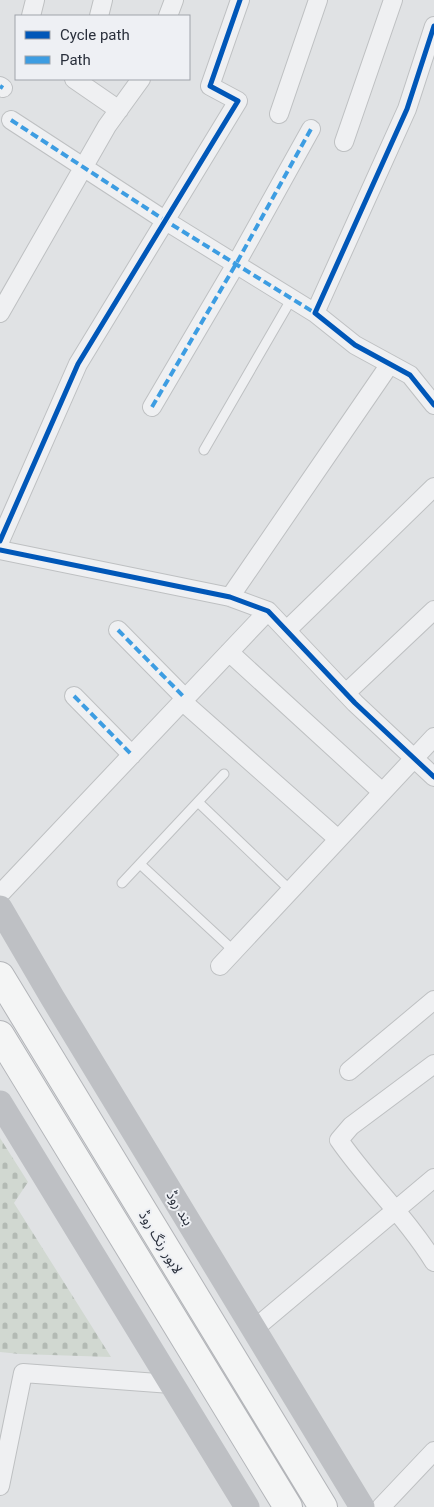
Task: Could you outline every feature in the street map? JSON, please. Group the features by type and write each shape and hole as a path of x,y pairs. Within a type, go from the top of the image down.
{"highway":[{"name":"لاہور رنگ روڈ","path":"0,976 323,1507"},
{"path":"0,1036 288,1507"}],"main road":[{"name":"بند روڈ","path":"0,908 52,997 362,1507"},
{"path":"0,1103 246,1507"}],"street":[{"path":"31,15 35,0"},
{"path":"99,15 103,0"},
{"path":"168,15 174,0"},
{"path":"0,542 78,364 238,101 210,86 240,0"},
{"path":"278,114 318,0"},
{"path":"344,142 393,0"},
{"path":"315,313 407,109 434,26"},
{"path":"80,80 118,110"},
{"path":"0,313 107,126 140,80"},
{"path":"11,120 166,221 315,313 355,345 410,375 434,405"},
{"path":"152,407 236,264 311,129"},
{"path":"230,597 390,364"},
{"path":"286,630 434,487"},
{"path":"0,550 230,597 268,611 346,693 434,778"},
{"path":"346,693 434,610"},
{"path":"0,894 268,611"},
{"path":"118,630 184,700 338,840"},
{"path":"229,652 382,792"},
{"path":"74,696 132,755"},
{"path":"220,966 434,737"},
{"path":"350,1071 434,1000"},
{"path":"434,1064 351,1126 339,1140 357,1165 414,1232 434,1262"},
{"path":"254,1329 434,1178"},
{"path":"0,1483 23,1374 171,1384"},
{"path":"381,1507 434,1451"}],"lane":[{"path":"204,450 292,298"},
{"path":"122,883 224,774"},
{"path":"198,802 290,890"},
{"path":"140,864 234,951"}],"green space":[{"path":"0,1138 28,1182 14,1203 111,1357 0,1352"}],"marked path":[{"path":"11,120 166,221 315,313"},
{"path":"152,407 236,264 311,129"},
{"path":"118,630 185,698"},
{"path":"74,696 132,755"}],"cycle path":[{"path":"0,541 78,364 238,101 210,86 240,0"},
{"path":"434,26 407,109 315,313 355,345 410,375 434,405"},
{"path":"0,550 230,597 268,611 355,703 434,777"}]}
